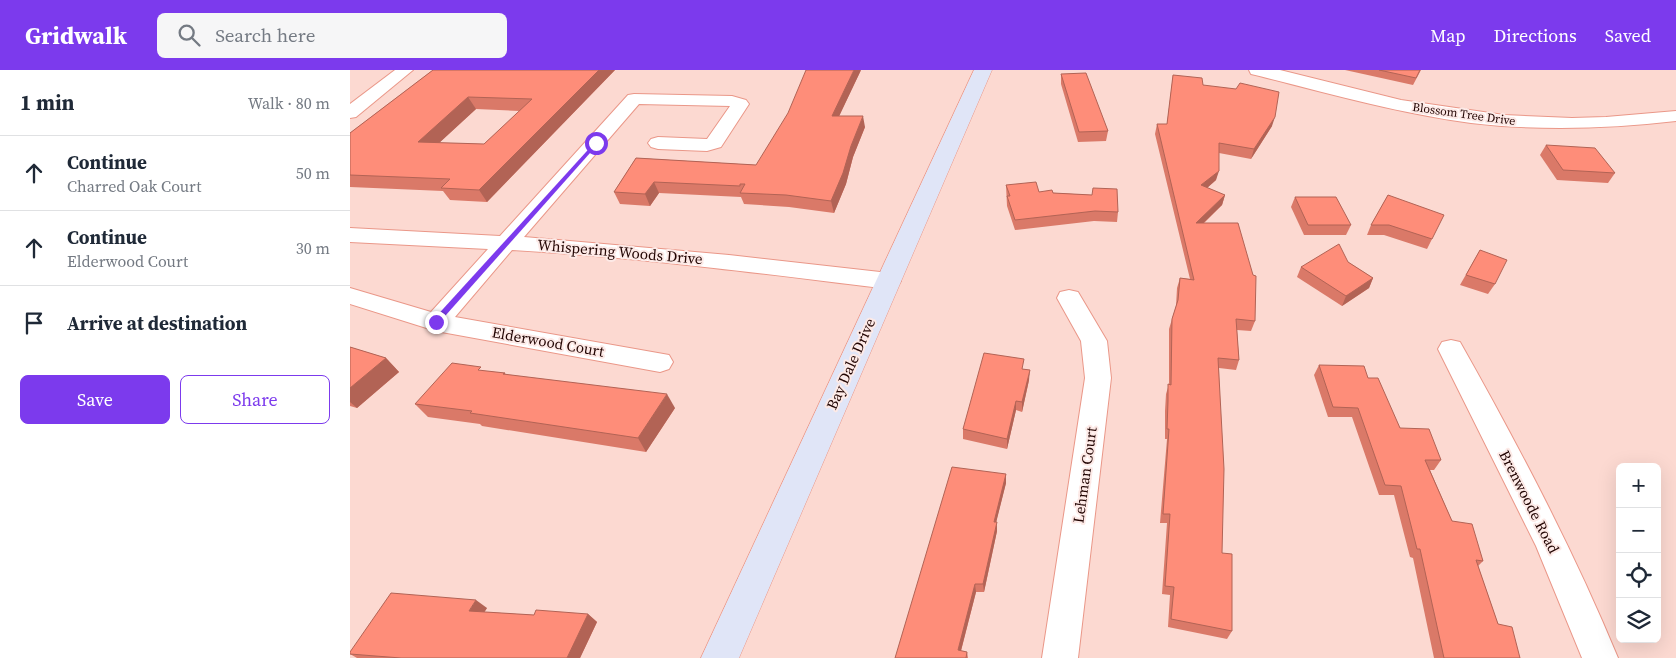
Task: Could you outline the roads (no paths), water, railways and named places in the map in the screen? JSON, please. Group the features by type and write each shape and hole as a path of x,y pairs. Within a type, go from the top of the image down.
{"street":[{"path":"350,113 405,70"},
{"name":"Bay Dale Drive","path":"720,658 983,70"},
{"name":"Blossom Tree Drive","path":"1257,70 1401,105 1488,119 1589,124 1676,116"},
{"path":"436,322 634,99 738,102 740,104 714,143 707,145 658,143"},
{"name":"Whispering Woods Drive","path":"350,234 508,242 729,262 889,281"},
{"name":"Elderwood Court","path":"350,296 436,322 660,362"},
{"name":"Lehman Court","path":"1060,658 1098,378 1094,341 1069,298"},
{"name":"Brenwoode Road","path":"1451,349 1557,557 1584,613 1600,658"}]}
